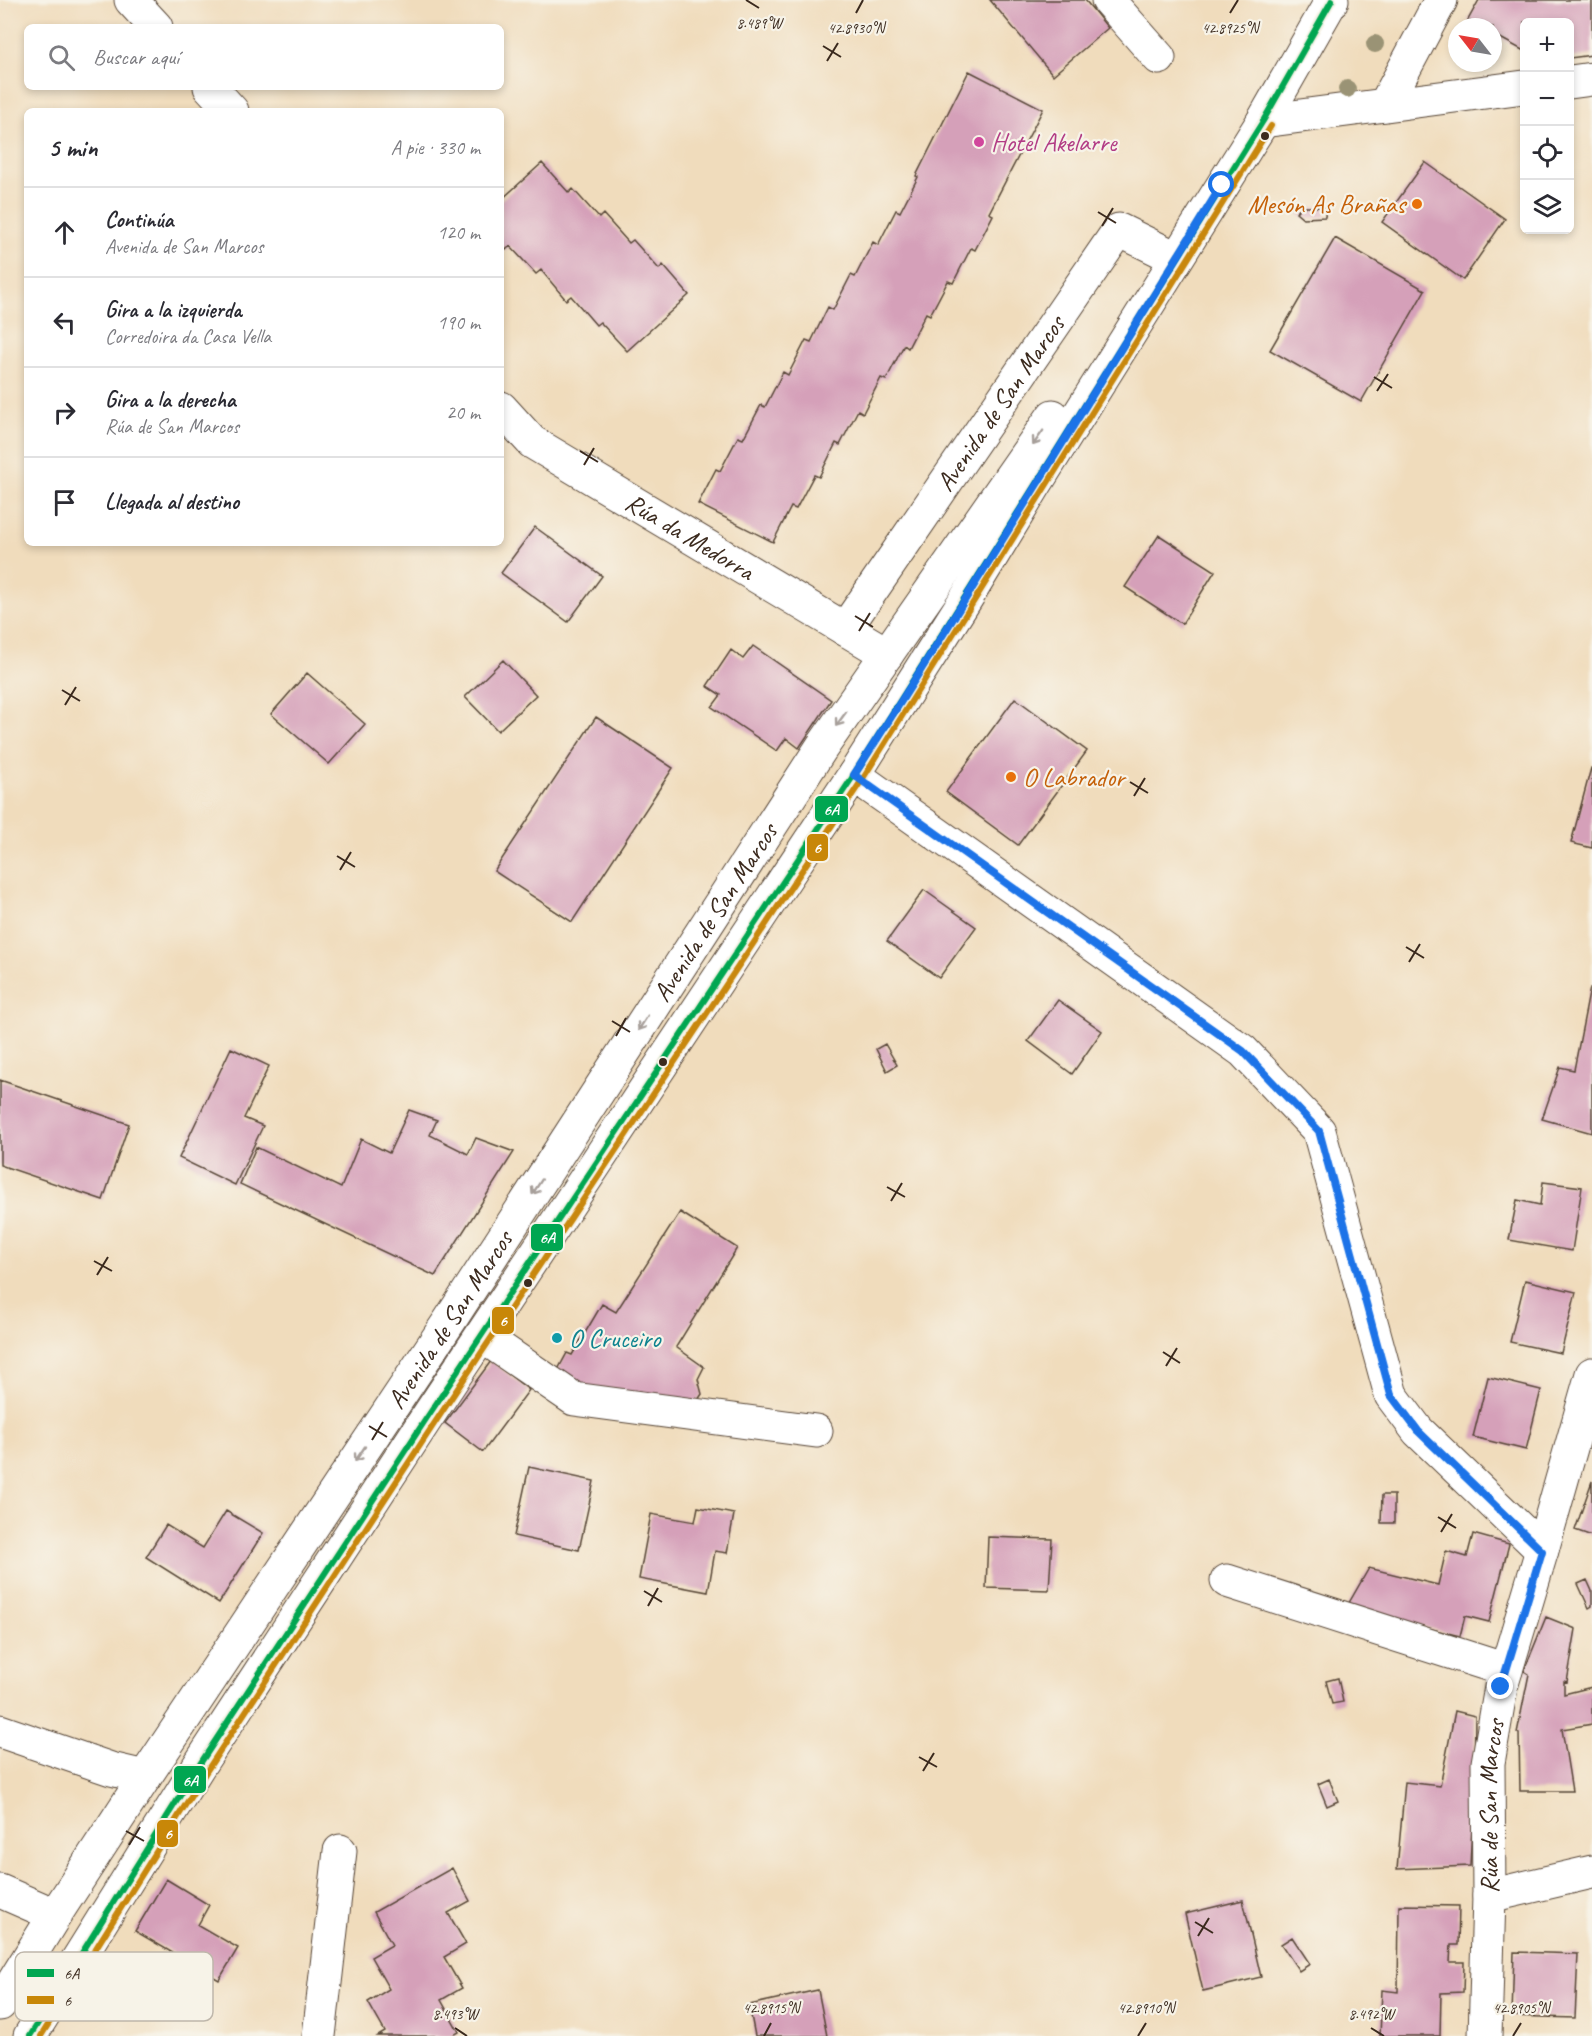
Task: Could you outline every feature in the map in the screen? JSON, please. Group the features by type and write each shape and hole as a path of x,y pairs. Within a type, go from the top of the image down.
{"main road":[{"path":"131,0 153,24"},
{"path":"1108,0 1159,58"},
{"name":"Avenida de San Marcos","path":"82,1952 198,1767 405,1450 854,775 1263,121 1332,0"},
{"path":"1385,105 1441,0"},
{"path":"1574,81 1592,79"},
{"path":"1263,121 1520,88"},
{"path":"213,90 229,108"},
{"name":"Avenida de San Marcos","path":"845,629 1119,230 1176,258"},
{"name":"Avenida de San Marcos","path":"32,1952 145,1777 469,1290 822,747 1091,361 1176,258"},
{"name":"Rúa da Medorra","path":"504,411 532,442 887,654"},
{"path":"967,597 935,615 914,649 887,654 886,689 864,725 854,775 1243,1051 1319,1131 1391,1395 1418,1431 1542,1551"},
{"path":"482,1336 574,1399 816,1431"},
{"name":"Rúa de San Marcos","path":"1485,2036 1489,1896 1488,1763 1501,1687 1592,1374"},
{"path":"0,1731 111,1769 145,1777 177,1763 321,1546 405,1450"},
{"path":"1227,1581 1506,1670"},
{"path":"57,1952 141,1819 145,1777"},
{"path":"319,2036 340,1851"},
{"path":"1489,1896 1592,1872"},
{"path":"0,1891 55,1915"},
{"name":"Avenida de San Marcos","path":"0,2004 15,1980"},
{"path":"24,2036 28,2021"},
{"name":"Avenida de San Marcos","path":"30,2036 39,2021"}],"building":[{"path":"990,0 1085,0 1108,28 1053,75"},
{"path":"1479,0 1592,0 1592,55 1574,57 1574,18 1520,18 1520,49 1502,39 1502,18 1469,18"},
{"path":"969,71 1043,109 989,213 993,215 975,250 971,248 953,283 948,281 930,315 926,313 908,348 904,345 886,380 881,378 863,413 858,410 840,445 836,443 819,477 814,475 796,509 791,507 773,542 698,504 716,469 720,471 738,437 743,439 761,405 765,407 783,372 788,375 806,340 811,342 828,307 833,310 851,275 855,277 873,242 878,245 896,210 900,212"},
{"path":"1425,162 1505,219 1463,280 1382,222"},
{"path":"542,163 569,193 573,189 599,218 603,214 629,243 633,240 659,269 663,265 689,295 627,351 600,322 596,325 571,296 566,300 541,270 536,274 510,246 506,250 504,248 504,197"},
{"path":"1301,207 1326,207 1325,217 1303,218 1296,212"},
{"path":"1335,238 1425,290 1361,402 1270,350"},
{"path":"535,527 602,576 568,622 501,573"},
{"path":"1159,535 1215,571 1182,624 1125,587"},
{"path":"753,646 831,700 799,748 786,738 777,751 712,707 721,695 707,686 731,650 743,659"},
{"path":"503,660 536,695 498,731 465,697"},
{"path":"307,673 365,724 329,764 271,714"},
{"path":"1015,698 1087,751 1018,845 946,792"},
{"path":"596,717 673,768 572,922 494,871"},
{"path":"1592,768 1592,848 1571,843"},
{"path":"924,890 976,927 939,978 887,941"},
{"path":"1590,988 1592,988 1592,1133 1542,1119 1560,1067 1574,1070"},
{"path":"1058,1000 1102,1031 1072,1074 1028,1041"},
{"path":"885,1044 897,1065 887,1071 876,1049"},
{"path":"231,1048 269,1066 244,1118 263,1126 235,1185 179,1158"},
{"path":"0,1080 129,1124 103,1200 0,1165"},
{"path":"409,1110 437,1120 430,1135 468,1154 476,1138 514,1152 435,1276 240,1184 256,1147 341,1188 361,1139 389,1153"},
{"path":"1543,1182 1582,1187 1572,1251 1509,1240 1517,1200 1540,1205"},
{"path":"680,1212 737,1248 676,1347 704,1367 698,1379 702,1394 694,1406 576,1389 554,1377 567,1353 572,1355 602,1304 616,1312"},
{"path":"1525,1280 1576,1292 1561,1353 1510,1342"},
{"path":"491,1361 529,1390 483,1452 445,1423"},
{"path":"1488,1377 1541,1390 1526,1450 1473,1437"},
{"path":"529,1467 594,1481 579,1550 514,1536"},
{"path":"1592,1481 1592,1536 1575,1530"},
{"path":"1382,1495 1394,1495 1394,1523 1381,1523"},
{"path":"698,1507 734,1514 727,1553 715,1551 708,1592 639,1579 651,1514 695,1522"},
{"path":"226,1511 263,1533 219,1603 146,1557 166,1525 203,1548"},
{"path":"1473,1534 1509,1544 1489,1622 1465,1616 1460,1636 1346,1608 1369,1568 1438,1585 1446,1551 1467,1557"},
{"path":"988,1537 1052,1539 1049,1590 986,1588"},
{"path":"1587,1580 1592,1591 1592,1606 1589,1608 1578,1584"},
{"path":"1546,1617 1576,1629 1567,1682 1564,1681 1564,1694 1592,1687 1592,1724 1562,1729 1572,1791 1520,1791 1519,1733 1517,1733 1529,1674 1524,1671"},
{"path":"1338,1678 1343,1702 1332,1704 1326,1681"},
{"path":"1455,1711 1475,1716 1470,1866 1397,1869 1405,1782 1440,1786"},
{"path":"1329,1779 1338,1801 1327,1806 1318,1784"},
{"path":"452,1868 470,1901 448,1913 466,1944 444,1957 462,1988 441,2000 459,2032 452,2036 378,2036 385,2032 368,2002 389,1989 371,1957 392,1945 374,1912"},
{"path":"166,1879 209,1905 198,1925 238,1948 219,1980 213,1976 213,1952 171,1952 135,1931"},
{"path":"1243,1900 1261,1977 1203,1991 1185,1914"},
{"path":"1399,1905 1459,1906 1458,1945 1451,1945 1450,1962 1464,1962 1463,1992 1441,1993 1440,2036 1380,2036 1382,1990 1398,1992"},
{"path":"1292,1937 1310,1964 1299,1971 1281,1944"},
{"path":"1514,1952 1578,1954 1575,2018 1512,2016"},
{"path":"818,1990 827,2036 755,2036 749,2005"}],"transit line":[{"name":"6A","path":"82,1952 198,1767 424,1422 854,775 1263,121 1332,0"},
{"name":"6","path":"94,1952 206,1772 432,1427 862,780 1271,126"},
{"name":"6A","path":"30,2036 39,2021"},
{"name":"6","path":"41,2036 50,2021"}],"place":[{"name":"Hotel Akelarre","path":"979,142"},
{"name":"Mesón As Brañas","path":"1417,204"},
{"name":"O Labrador","path":"1011,777"},
{"name":"O Cruceiro","path":"557,1338"}],"route":[{"path":"1222,185 854,775 1243,1051 1319,1131 1391,1395 1418,1431 1542,1551 1501,1687"}]}
